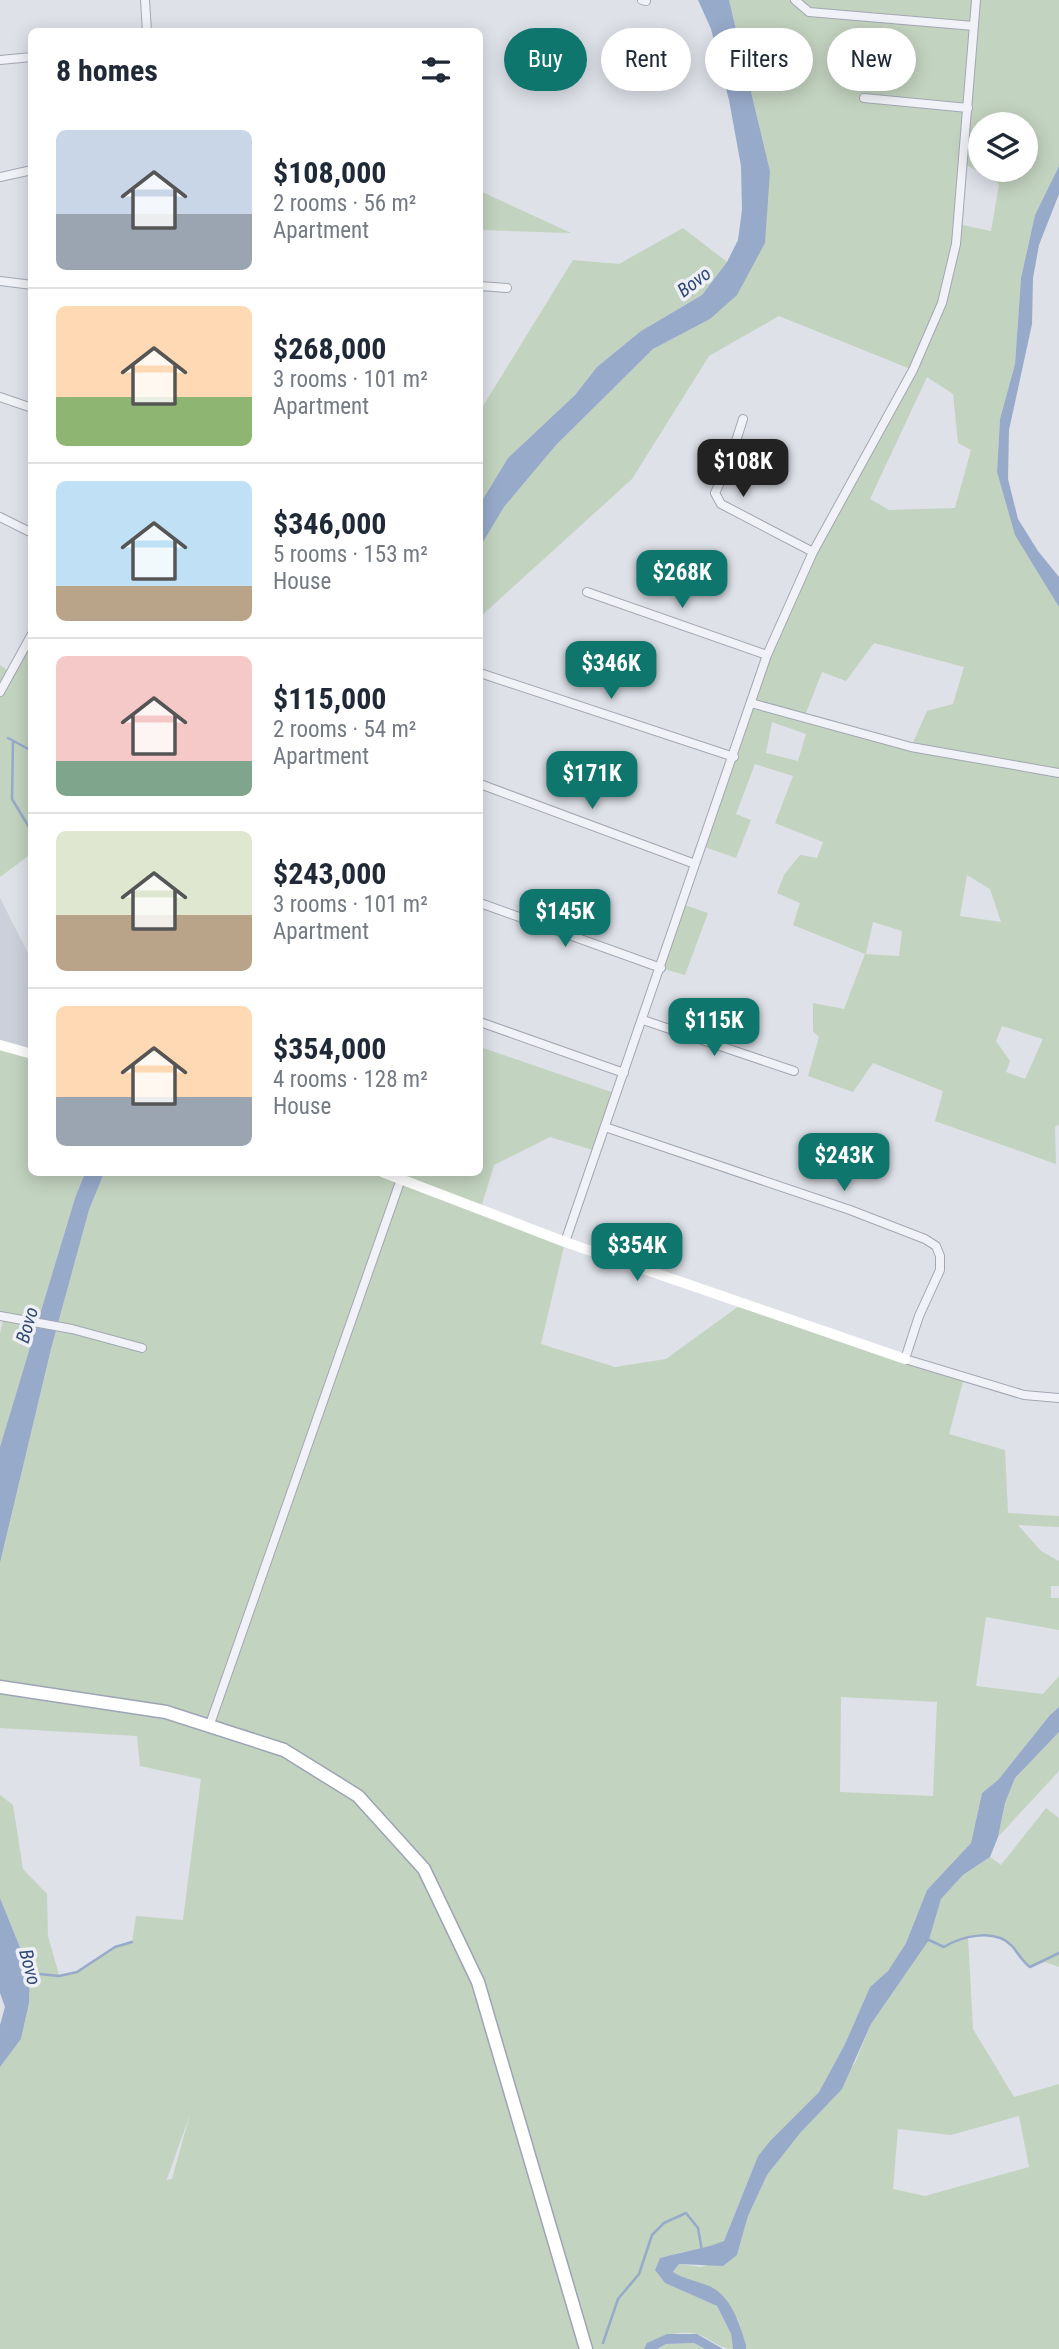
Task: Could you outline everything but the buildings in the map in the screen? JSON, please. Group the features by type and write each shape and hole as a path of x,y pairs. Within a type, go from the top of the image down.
{"main road":[{"path":"1,1687 166,1712 284,1750 358,1796 424,1869 478,1982 586,2349"}],"street":[{"path":"145,0 147,28"},
{"path":"795,0 809,12 974,26"},
{"path":"565,1242 768,655 814,552 913,370 942,303 956,244 976,0"},
{"path":"0,60 28,57"},
{"path":"864,98 968,108"},
{"path":"0,177 28,171"},
{"path":"0,281 28,284"},
{"path":"483,286 507,288"},
{"path":"0,397 28,407"},
{"path":"743,419 729,463 715,493 721,504 814,552"},
{"path":"0,517 28,531"},
{"path":"587,592 768,655"},
{"path":"0,692 28,641"},
{"path":"483,674 734,757"},
{"path":"751,704 911,747 1059,773"},
{"path":"483,785 695,864"},
{"path":"483,904 661,968"},
{"path":"643,1020 794,1071"},
{"path":"483,1022 625,1073"},
{"path":"0,1045 28,1053"},
{"path":"606,1127 850,1210 912,1233 936,1247 940,1256 940,1270 919,1316 905,1359"},
{"path":"393,1176 565,1242 905,1359 1024,1395 1059,1398"},
{"path":"210,1724 401,1179"},
{"path":"0,1316 72,1329 142,1348"}],"shaded area":[{"path":"0,898 28,953 28,1053 0,1045"}],"green space":[{"path":"729,0 1059,0 1059,166 1035,215 1021,278 1015,364 1000,419 997,472 1016,535 1059,607 1059,1124 1055,1127 1056,1164 935,1121 943,1091 873,1063 853,1092 808,1076 819,1037 813,1031 813,1003 844,1009 865,954 793,925 800,903 777,893 784,875 800,855 817,858 823,842 775,823 793,776 755,764 736,814 751,820 736,858 702,846 767,655 814,552 913,370 779,316 709,356 632,479 483,614 483,542 504,507 556,445 653,349 710,319 770,171 751,91 813,91 813,28 736,28","holes":["927,377 953,394 958,443 971,450 955,508 889,510 870,499","874,643 964,667 953,704 927,711 911,747 804,718 822,672 846,681","772,722 806,734 798,761 766,753","967,875 990,889 1001,922 960,916","873,922 902,931 899,956 866,954","1002,1026 1043,1039 1025,1079 1006,1072 1010,1061 996,1041"]},
{"path":"483,192 571,233 483,230"},
{"path":"683,228 727,262 702,295 641,331 597,367 575,395 508,458 483,499 483,406 573,260 619,264"},
{"path":"28,639 28,856 0,877 0,665 10,672"},
{"path":"682,904 708,913 685,975 661,968"},
{"path":"0,1045 28,1053 28,1176 84,1176 0,1447 0,1334 4,1317 0,1316"},
{"path":"483,1048 617,1094 596,1151 550,1137 494,1165 480,1211 565,1242 541,1344 615,1367 666,1359 743,1303 964,1378 949,1434 1005,1450 1008,1513 1059,1516 1059,1527 1018,1525 1041,1551 1059,1561 1059,1586 1051,1586 1051,1598 1059,1598 1059,1630 986,1617 976,1686 1043,1694 1059,1676 1059,1707 998,1780 982,1793 971,1843 927,1890 906,1943 888,1971 870,1987 845,2044 819,2092 758,2156 724,2241 702,2250 660,2258 655,2270 665,2283 717,2306 731,2334 733,2349 697,2334 684,2333 653,2340 647,2343 644,2349 0,2349 0,2067 21,2039 29,2003 30,1972 0,1898 0,1795 13,1805 23,1869 47,1894 48,1936 59,1975 77,1972 115,1947 132,1942 136,1916 183,1920 201,1779 140,1766 137,1736 0,1728 0,1563 51,1349 89,1210 103,1176 483,1176","holes":["841,1697 937,1702 933,1796 840,1792","190,2114 172,2179 167,2180"]},
{"path":"1059,1732 1059,1771 998,1837 1005,1803 1015,1778"},
{"path":"1046,1808 1059,1818 1059,1967 1045,1962 1030,1967 1008,1942 997,1937 968,1937 973,2029 1014,2097 1059,2084 1059,2349 746,2349 738,2319 686,2279 673,2273 679,2264 701,2267 737,2255 748,2216 767,2175 855,2063 871,2024 929,1940 941,1899 963,1875 990,1857 1001,1865","holes":["1019,2116 1029,2167 925,2196 893,2189 898,2129 951,2135"]},
{"path":"694,2343 705,2349 657,2349 666,2344"}],"water":[{"path":"698,0 729,0 736,28 711,28"},
{"path":"727,91 751,91 770,171 765,243 737,295 710,319 653,349 556,445 504,507 483,542 483,499 508,458 575,395 597,367 641,331 702,295 727,262 738,240 742,210 741,166"},
{"path":"1059,166 1059,194 1039,245 1033,278 1032,324 1009,430 1008,479 1018,519 1038,551 1059,577 1059,607 1015,535 997,472 1000,419 1015,364 1021,278 1035,215"},
{"path":"84,1176 103,1176 89,1210 51,1349 0,1563 0,1447"},
{"path":"1059,1707 1059,1732 1015,1778 990,1857 963,1875 941,1899 929,1940 871,2024 842,2089 801,2132 767,2175 748,2216 737,2255 723,2266 679,2264 673,2272 717,2290 729,2303 746,2345 746,2349 733,2349 731,2334 717,2306 665,2283 655,2270 660,2258 724,2241 758,2156 819,2092 845,2044 870,1987 888,1971 906,1943 927,1890 971,1843 982,1793 998,1780"},
{"path":"0,1898 30,1972 29,2003 21,2039 0,2067 0,2025 5,2007 0,1993"},
{"path":"667,2334 697,2334 723,2349 705,2349 694,2343 666,2344 657,2349 644,2349 647,2343"}],"waterway":[{"path":"8,738 28,749"},
{"path":"13,741 12,799 28,825"},
{"path":"925,1942 929,1940 944,1947 969,1937 997,1937 1012,1946 1030,1967 1059,1953"},
{"name":"Bovo","path":"29,1973 59,1976 77,1972 115,1947 132,1942"},
{"path":"603,2343 618,2299 639,2274 652,2235 664,2223 686,2213 698,2228 702,2251"}]}
